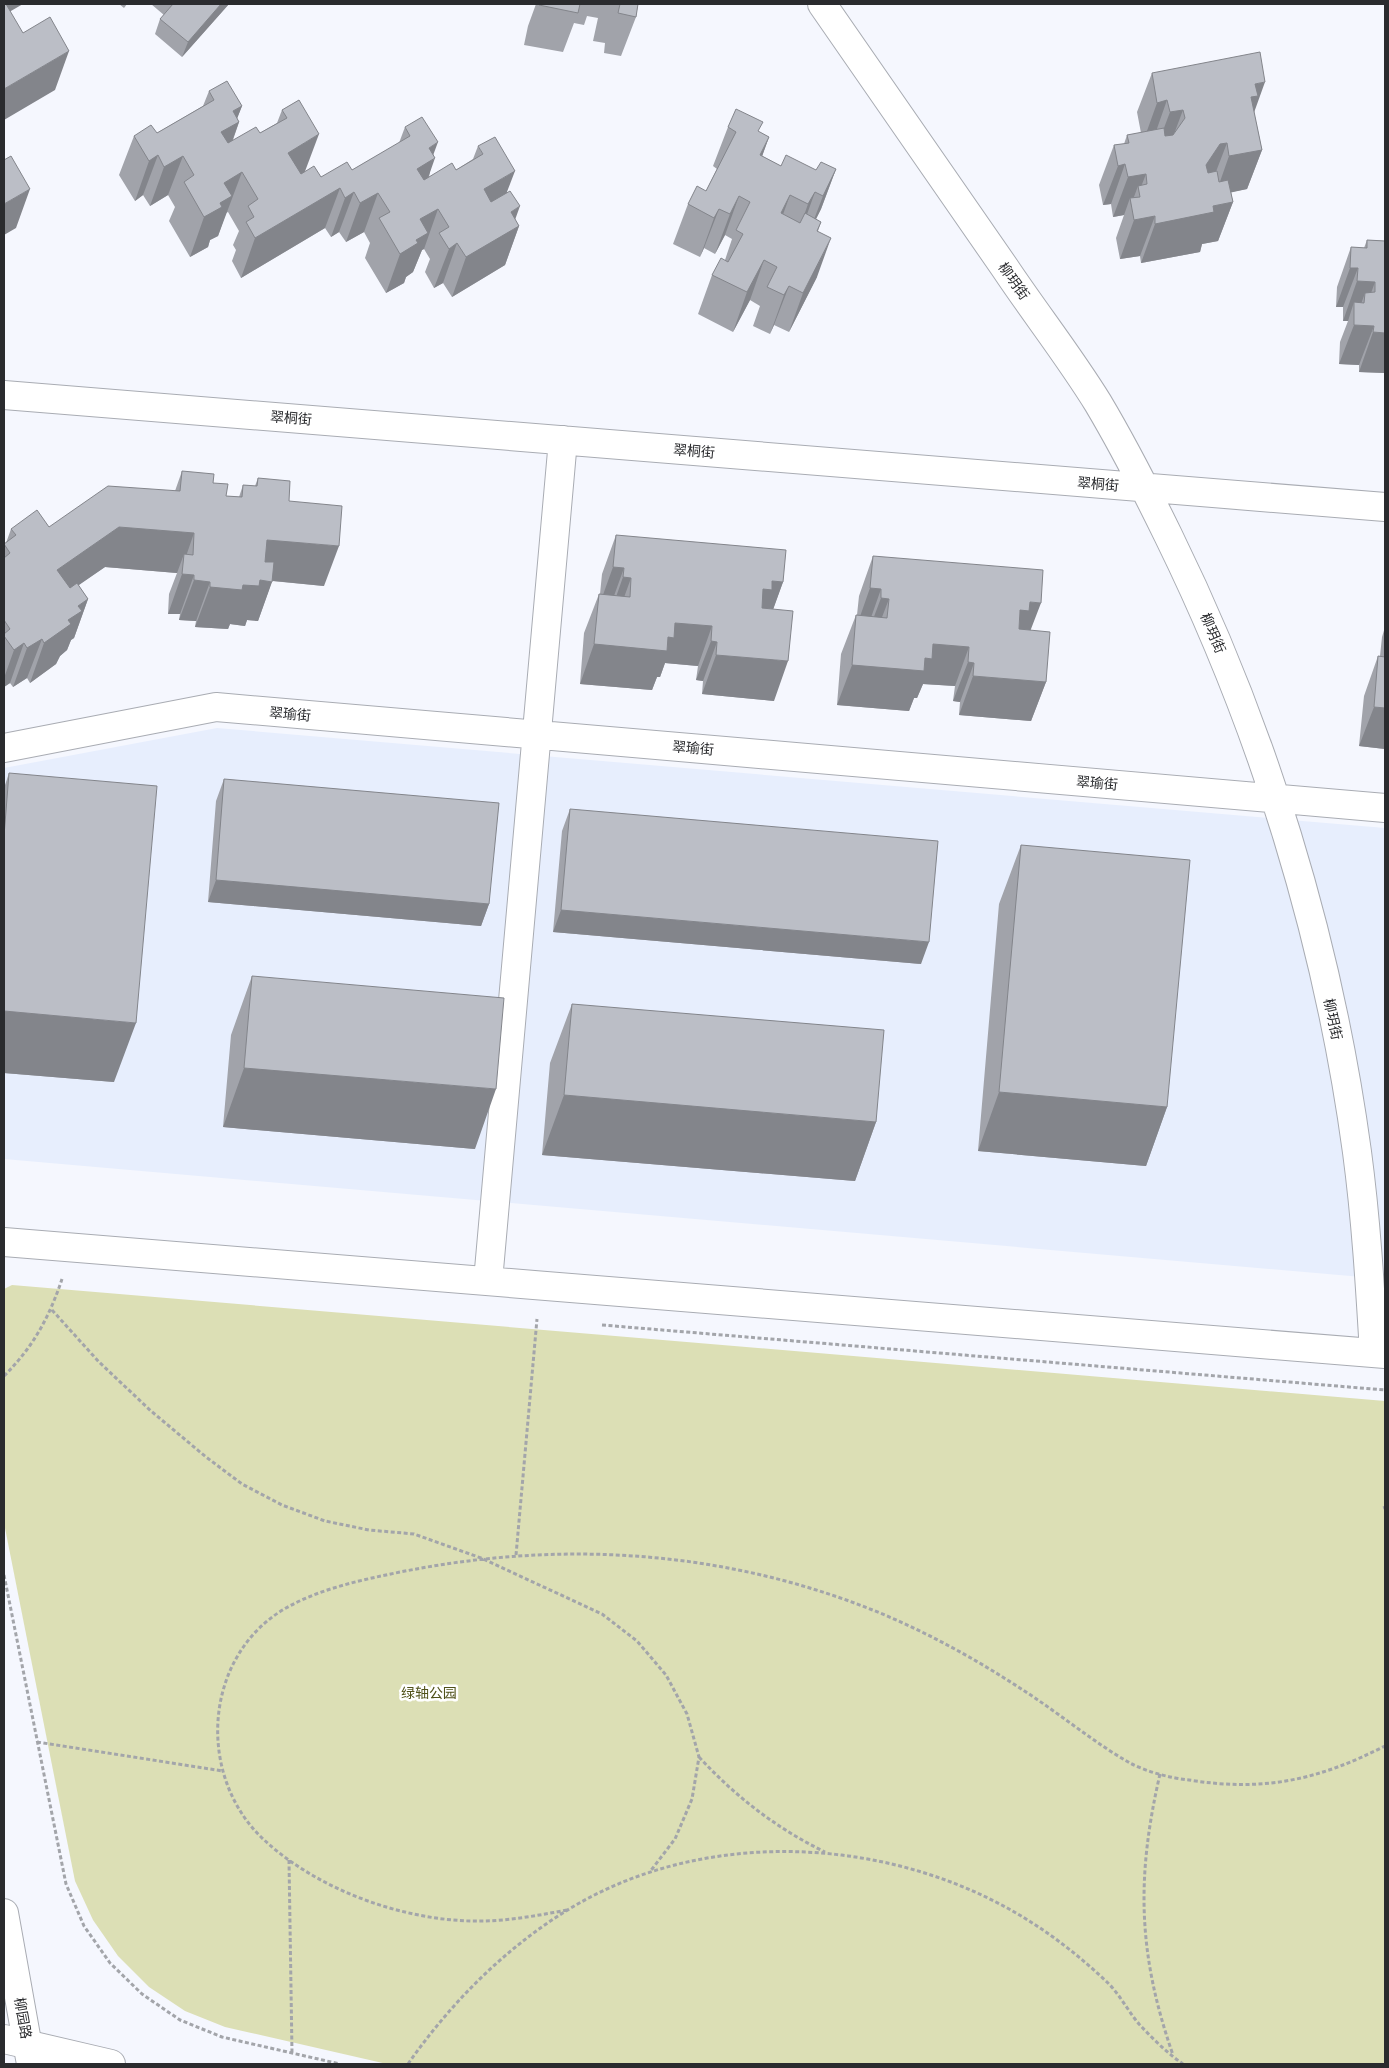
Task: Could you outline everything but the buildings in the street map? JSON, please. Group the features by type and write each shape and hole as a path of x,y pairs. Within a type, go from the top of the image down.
{"street":[{"name":"柳玥街","path":"822,4 1097,402 1144,487 1189,577 1228,669 1263,762 1294,858 1320,955 1340,1053 1359,1170 1380,1353"},
{"name":"翠桐街","path":"4,394 1385,507"},
{"path":"488,1281 563,440"},
{"name":"翠瑜街","path":"4,748 216,707 1385,808"},
{"path":"4,1242 1380,1353"},
{"name":"柳园路","path":"4,1913 21,2049"},
{"path":"21,2049 111,2064"}],"path":[{"path":"53,1279 71,1280"},
{"path":"4,1376 18,1362 36,1337 52,1310 62,1279"},
{"path":"52,1310 100,1362 151,1411 242,1484 282,1505 325,1520 369,1530 414,1534 481,1558 602,1614 637,1641 666,1675 687,1714 699,1757 692,1799 682,1823 675,1839 649,1873"},
{"path":"516,1555 537,1319 546,1320"},
{"path":"596,1324 1385,1390"},
{"path":"566,1910 519,1919 470,1921 422,1916 375,1904 330,1885 289,1860 260,1836 237,1806 223,1771 216,1745 218,1706 230,1668 252,1635 283,1610 319,1593 418,1568 481,1558 539,1553 597,1553 655,1557 713,1565 770,1577 826,1593 880,1613 933,1638 992,1670 1133,1765 1160,1774 1220,1785 1264,1785 1309,1778 1351,1763 1385,1746"},
{"path":"4,1576 66,1884 84,1926 110,1963 142,1994 180,2020 222,2037 340,2064"},
{"path":"37,1742 223,1771"},
{"path":"699,1757 721,1781 765,1817 799,1839 828,1853"},
{"path":"1160,1774 1146,1847 1143,1896 1145,1937 1151,1978 1160,2018 1173,2057"},
{"path":"408,2064 426,2038 456,2002 490,1968 566,1910 607,1890 649,1873 692,1861 737,1854 782,1851 828,1853 917,1870 960,1885 1000,1904 1039,1927 1076,1955 1109,1985 1138,2023 1173,2057 1183,2064"},
{"path":"289,1860 292,2053"}],"shaded area":[{"path":"217,728 1385,828 1385,1279 4,1159 4,768"}],"green space":[{"name":"绿轴公园","path":"12,1285 1385,1401 1385,2064 387,2064 225,2027 185,2011 149,1987 118,1956 93,1920 75,1881 4,1523 4,1289"}]}
